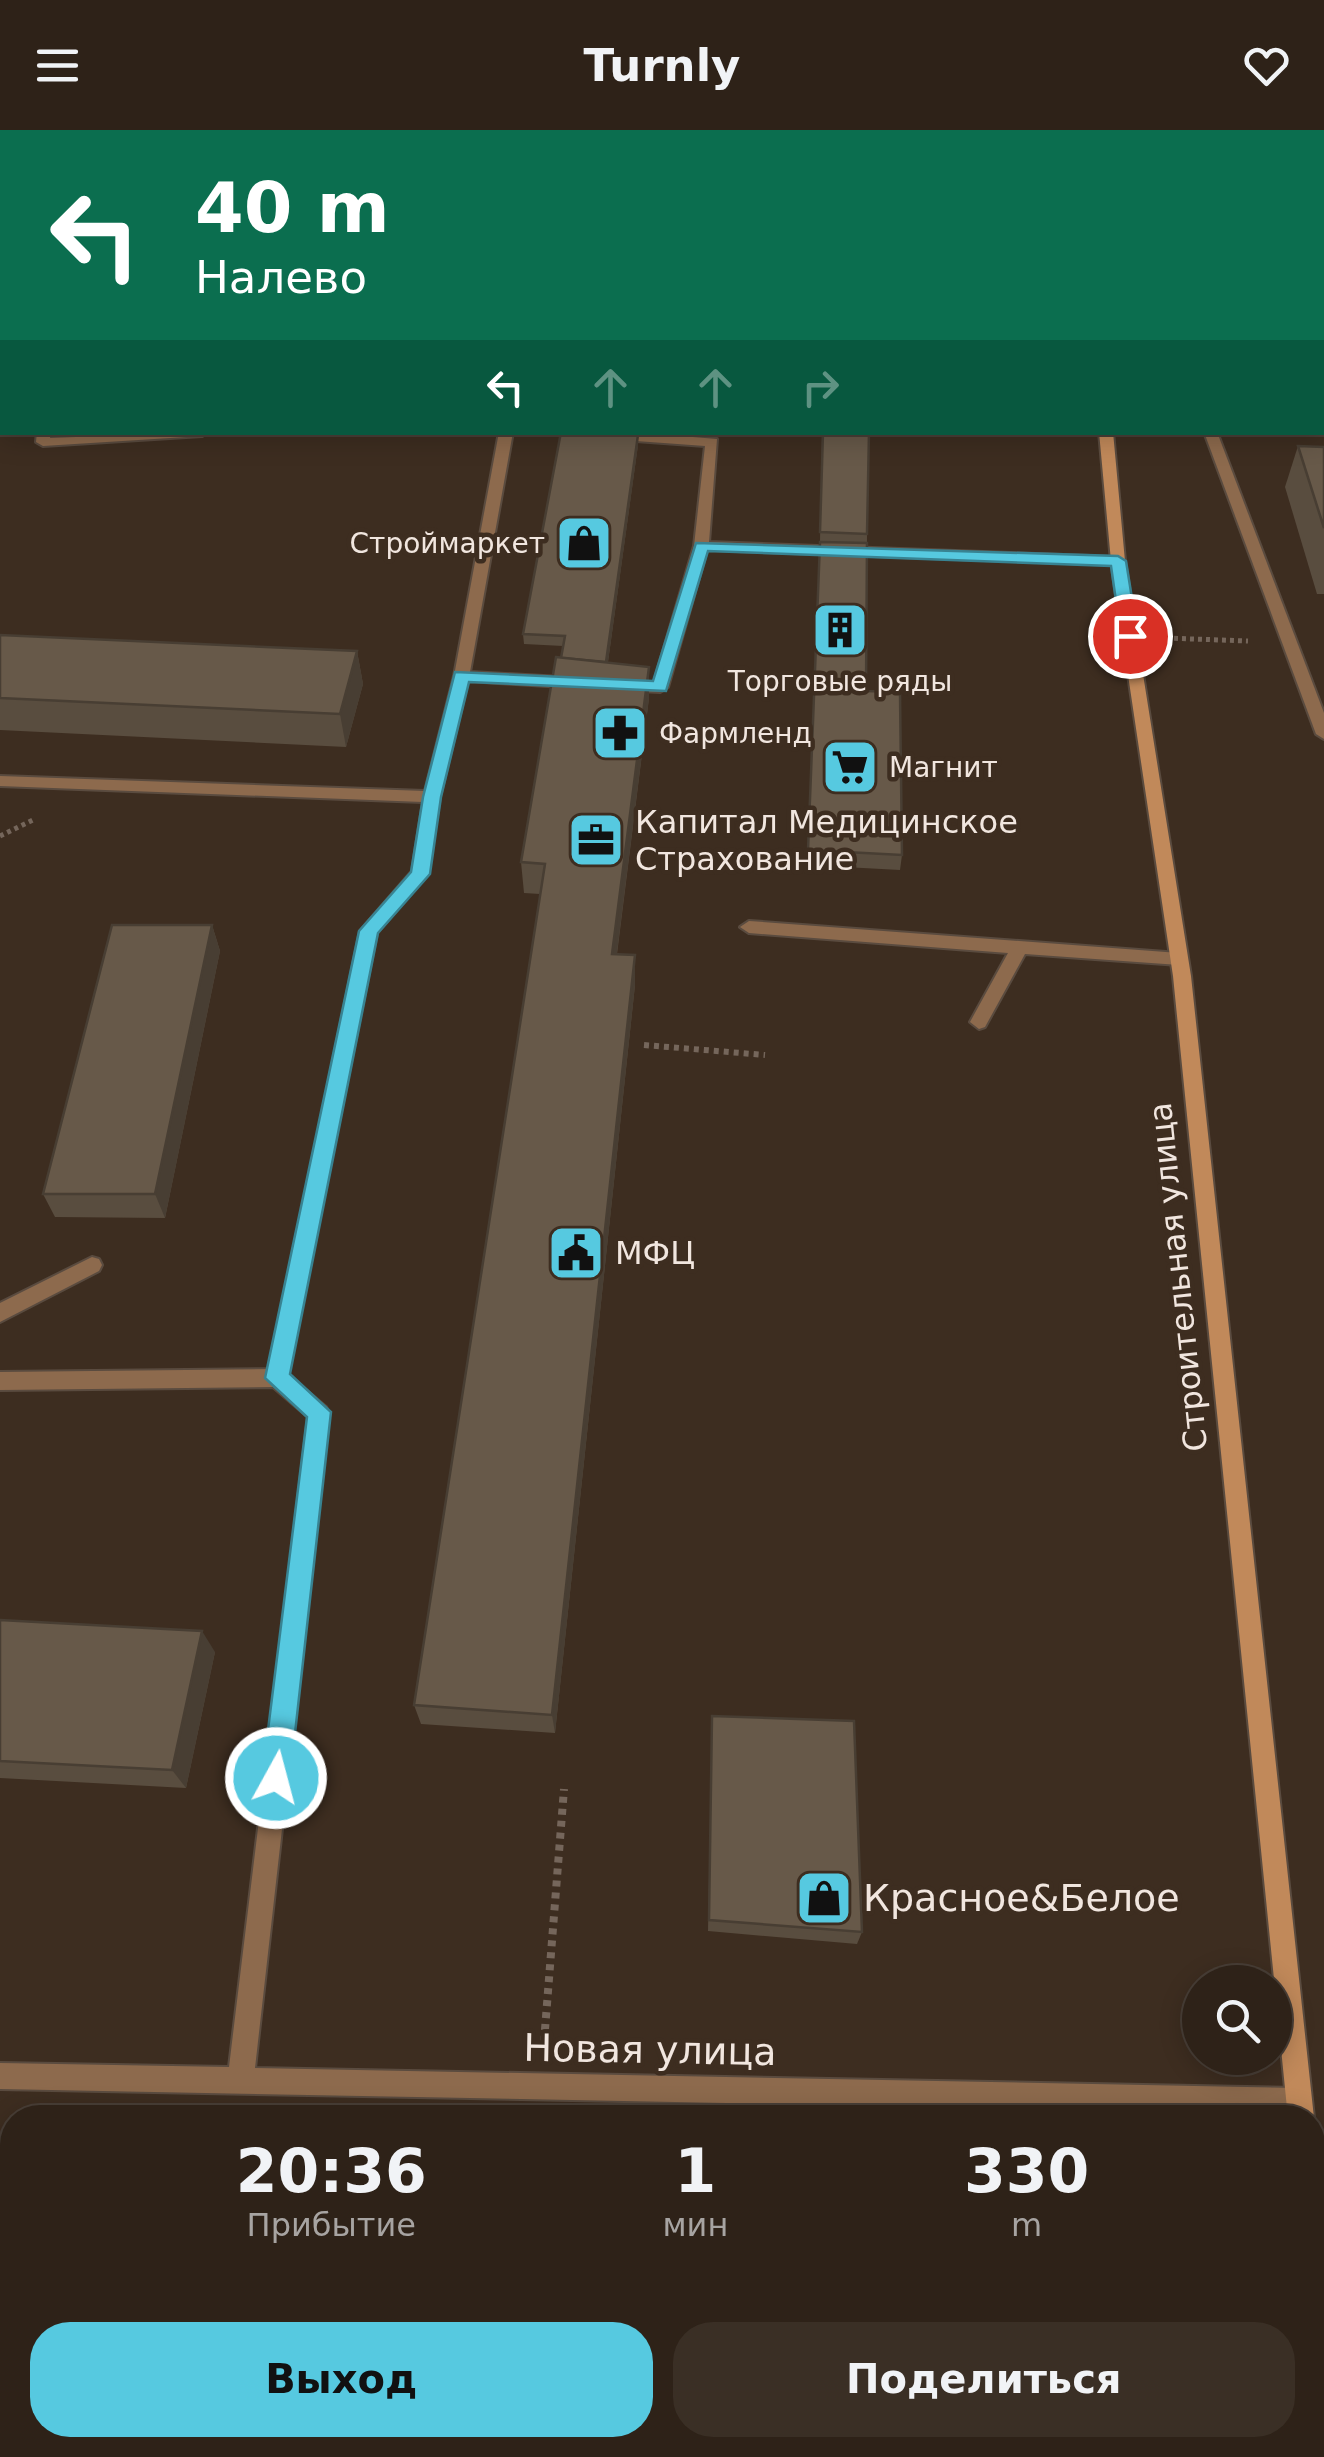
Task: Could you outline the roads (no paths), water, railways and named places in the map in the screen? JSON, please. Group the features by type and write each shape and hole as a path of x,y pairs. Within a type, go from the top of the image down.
{"street":[{"path":"44,435 44,442 155,435"},
{"path":"277,1378 369,931 420,874 432,797 462,676 505,435"},
{"path":"462,676 660,687 702,546 712,442 608,435"},
{"name":"Строительная улица","path":"1106,435 1118,561 1179,960 1300,2105"},
{"path":"1211,435 1324,734"},
{"path":"702,546 1118,561"},
{"path":"0,781 432,797"},
{"path":"749,927 1179,960"},
{"path":"979,1022 1020,947"},
{"path":"0,1313 92,1265"},
{"path":"0,1381 277,1378 319,1412 240,2079"},
{"name":"Новая улица","path":"0,2076 541,2085 1174,2105"}],"place":[{"name":"Строймаркет","path":"584,543"},
{"name":"Торговые ряды","path":"840,630"},
{"name":"Фармленд","path":"620,733"},
{"name":"Магнит","path":"850,767"},
{"name":"Капитал Медицинское Страхование","path":"596,840"},
{"name":"МФЦ","path":"576,1253"},
{"name":"Красное&Белое","path":"824,1898"}]}
